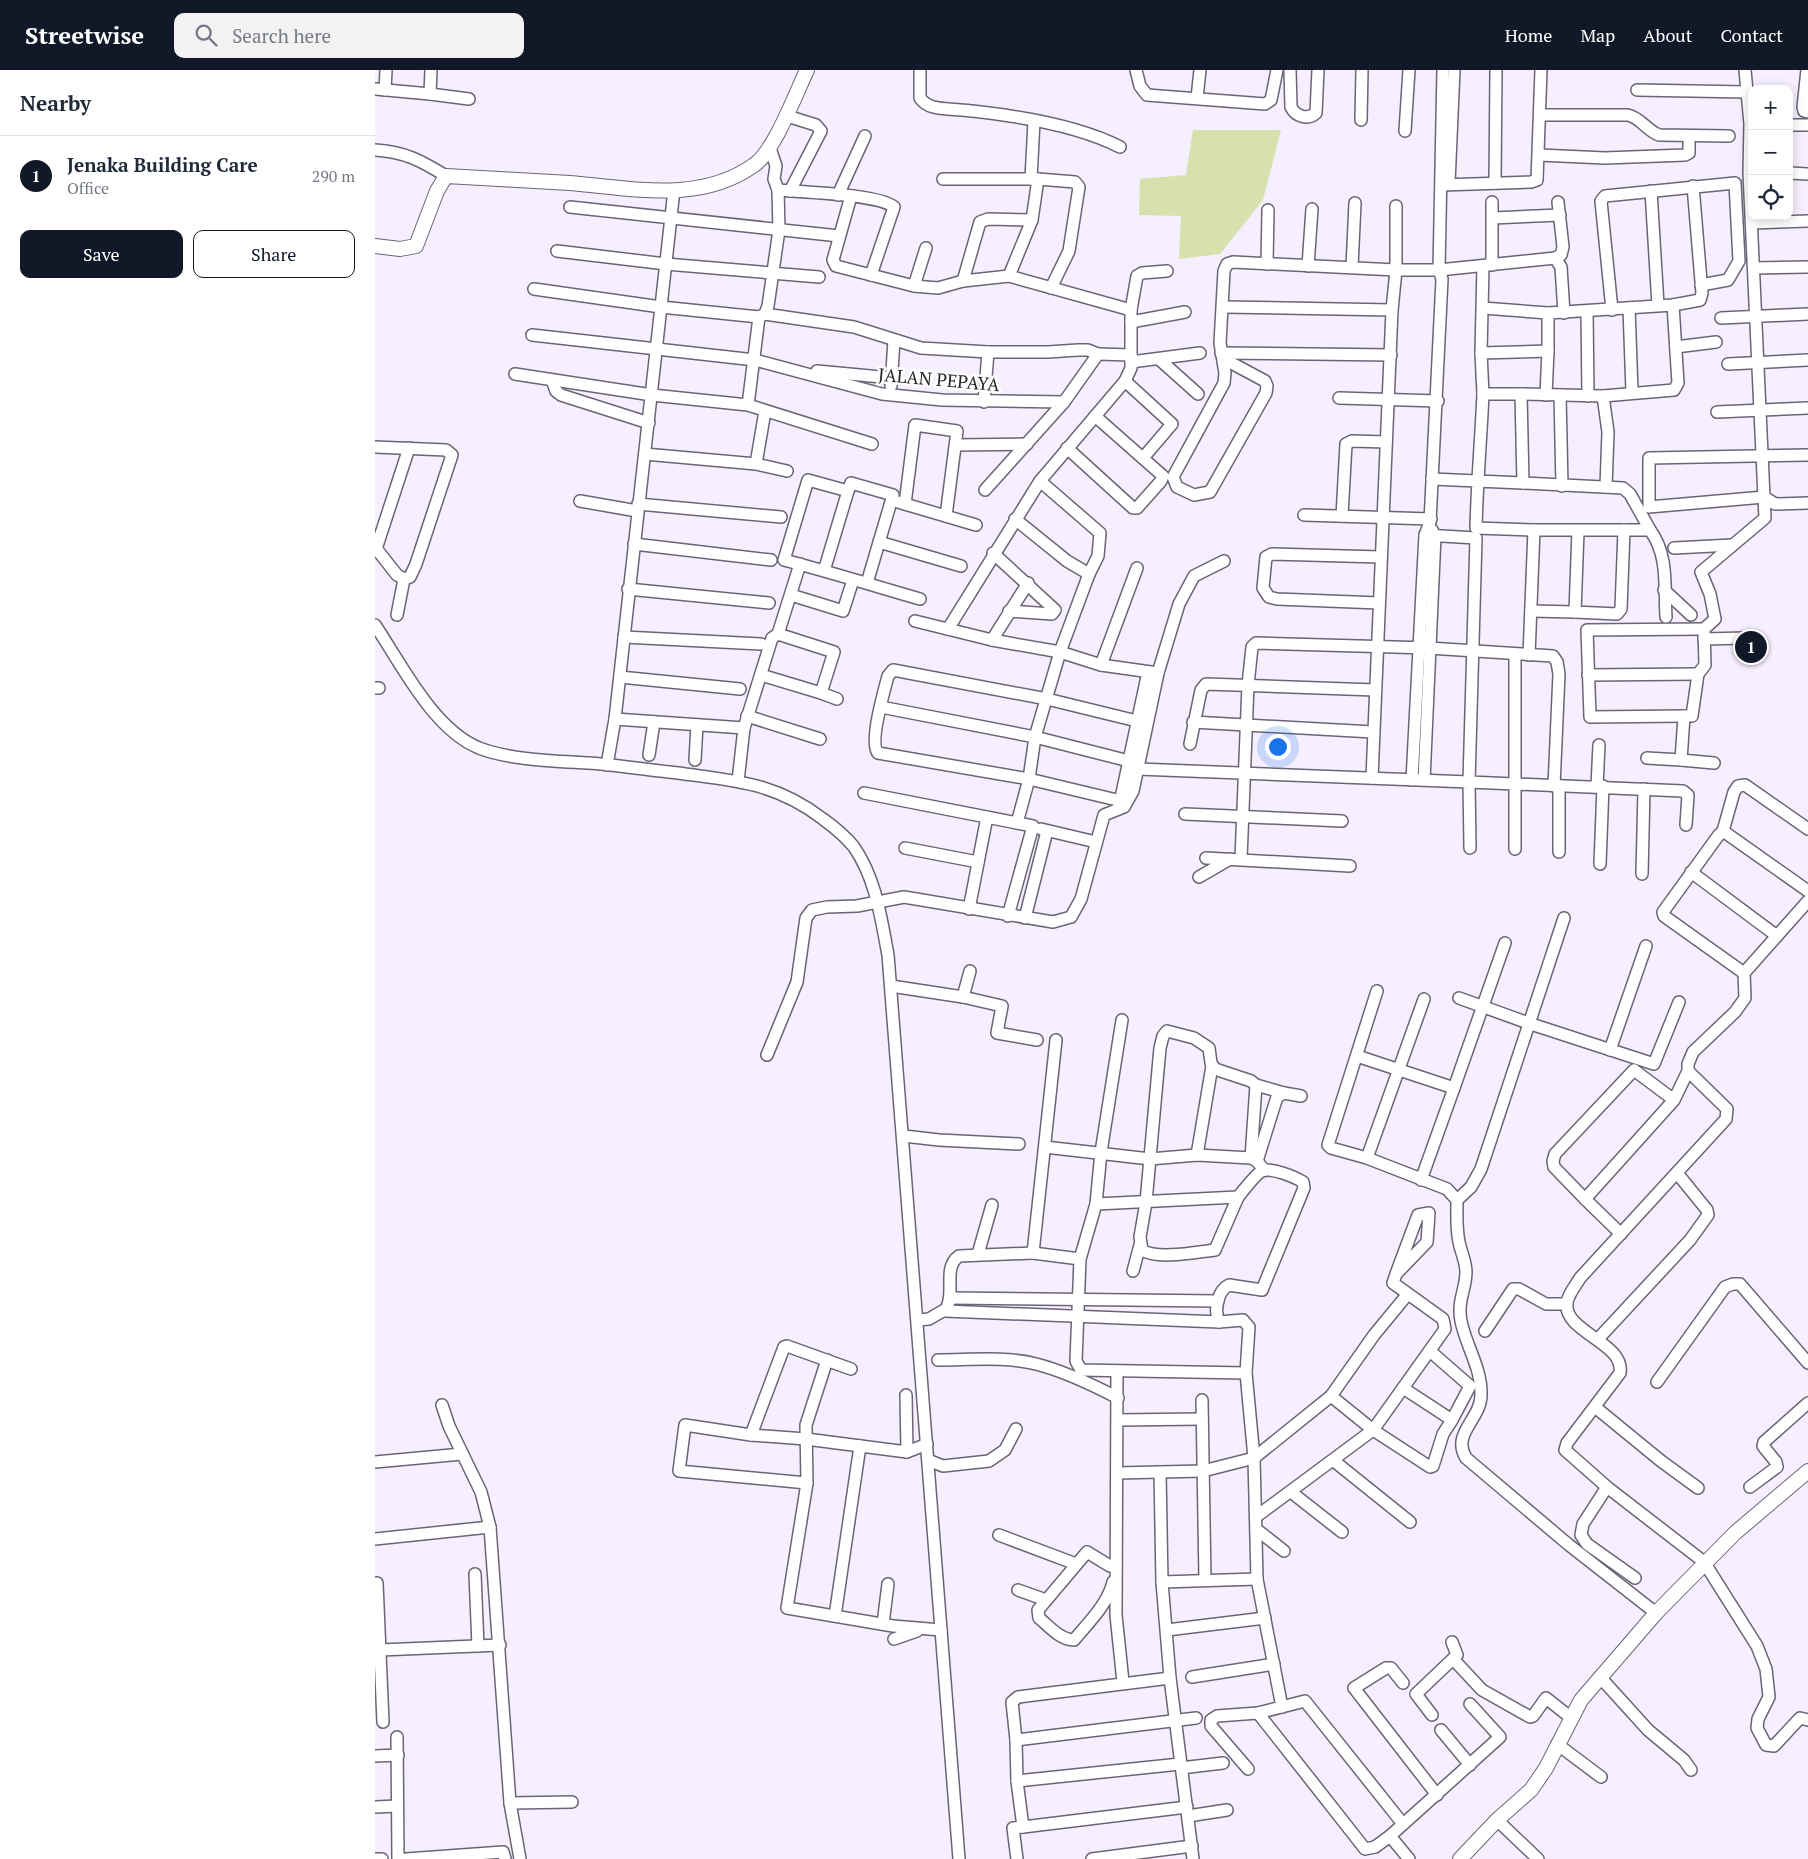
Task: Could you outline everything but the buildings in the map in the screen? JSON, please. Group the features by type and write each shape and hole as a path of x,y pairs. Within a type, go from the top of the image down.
{"street":[{"path":"386,70 380,89 469,99"},
{"path":"430,94 431,70"},
{"path":"375,150 395,151 415,157 446,176 674,190 712,184 756,165 770,148 787,116 807,70"},
{"path":"920,70 919,98 929,107 993,113 1087,132 1120,147"},
{"path":"1136,70 1140,86 1147,95 1267,104 1272,97 1277,70"},
{"path":"1197,98 1200,70"},
{"path":"1290,70 1291,107 1293,112 1305,117 1311,117 1316,112 1318,70"},
{"path":"1361,70 1361,120"},
{"path":"1405,131 1409,70"},
{"path":"1443,70 1445,190"},
{"path":"1412,780 1423,648 1438,401 1445,190 1454,70"},
{"path":"1495,183 1496,70"},
{"path":"1445,190 1495,183 1531,182 1537,180 1541,70"},
{"path":"1745,70 1748,105"},
{"path":"1807,70 1803,111 1808,112"},
{"path":"1637,90 1746,92"},
{"path":"1539,114 1628,115 1639,119 1656,134 1729,136"},
{"path":"787,116 816,125 821,131 790,191"},
{"path":"1009,276 1032,220 1034,121"},
{"path":"1793,125 1808,125"},
{"path":"1656,134 1657,156"},
{"path":"838,195 865,136"},
{"path":"1539,155 1605,158 1687,154 1689,136"},
{"path":"748,405 762,315 768,306 779,230 778,190 775,179 776,166 770,148"},
{"path":"1793,173 1808,174"},
{"path":"1747,638 1704,634 1587,630 1587,675 1590,717 1692,716 1699,674 1705,665 1704,634 1715,619 1710,594 1701,572 1765,518 1751,175"},
{"path":"375,246 400,249 416,246 432,204 446,176"},
{"path":"943,178 1034,179 1075,182 1079,188 1069,251 1051,288"},
{"path":"1612,310 1602,198 1732,182 1737,186 1739,261 1728,280 1701,285"},
{"path":"1483,308 1548,314 1698,302 1702,296 1693,186"},
{"path":"607,764 620,677 628,589 649,423 674,190"},
{"path":"778,190 851,196 888,202 894,206 871,275"},
{"path":"1651,191 1658,305"},
{"path":"851,196 833,260 836,266 914,286 938,288 963,281 1009,276 1131,310"},
{"path":"1470,848 1469,782 1476,533 1483,394 1481,353 1483,308 1493,218 1492,202"},
{"path":"1222,356 1265,381 1267,386 1266,393 1210,492 1194,495 1177,487 1173,477 1223,383 1222,356 1224,271 1227,264 1233,262 1442,273 1487,265 1555,258 1561,255 1563,247 1558,202"},
{"path":"1352,267 1355,203"},
{"path":"1372,778 1392,310 1396,270 1396,206"},
{"path":"570,207 839,236"},
{"path":"1308,266 1312,208"},
{"path":"1267,264 1268,210"},
{"path":"1493,218 1560,215"},
{"path":"963,281 980,222 988,219 1032,220"},
{"path":"1752,223 1808,221"},
{"path":"914,286 925,248"},
{"path":"557,251 666,264 819,277"},
{"path":"1555,258 1561,267 1564,313"},
{"path":"1754,268 1808,266"},
{"path":"948,629 993,553 1040,481 1125,381 1131,368 1131,310 1137,276 1142,273 1167,271"},
{"path":"534,289 661,307 762,315 854,328 921,348 988,352 1088,350 1098,354 1131,359 1160,360 1200,353"},
{"path":"1483,394 1603,396 1677,388 1673,305"},
{"path":"1224,307 1392,310"},
{"path":"1629,308 1632,392"},
{"path":"1131,322 1185,312"},
{"path":"1587,312 1588,396"},
{"path":"1546,395 1548,314"},
{"path":"1721,318 1808,314"},
{"name":"JALAN PEPAYA","path":"532,335 755,360 891,395 984,402 1064,402"},
{"path":"891,395 894,340"},
{"path":"1675,347 1716,342"},
{"path":"1481,353 1548,351"},
{"path":"984,402 988,352"},
{"path":"985,490 1064,402 1098,354"},
{"path":"1222,356 1391,356"},
{"path":"1160,360 1198,394"},
{"path":"1728,364 1808,360"},
{"path":"785,368 892,378"},
{"path":"515,374 652,395 748,405 872,444"},
{"path":"552,380 556,391 561,395 649,423"},
{"path":"1125,381 1172,424 1143,458"},
{"path":"1521,394 1523,483"},
{"path":"1560,395 1562,486"},
{"path":"1603,396 1608,432 1606,487"},
{"path":"1339,398 1389,398 1438,401"},
{"path":"1717,412 1808,408"},
{"path":"756,464 765,411"},
{"path":"1067,448 1133,508 1137,508 1155,488 1163,476 1095,416"},
{"path":"905,504 915,425 957,430 946,516"},
{"path":"1342,516 1346,444 1352,441 1386,442"},
{"path":"956,445 1027,444"},
{"path":"375,447 409,448 446,450 451,452 452,455 417,564 410,577 404,579 397,575 376,548 409,448"},
{"path":"645,454 756,464 787,471"},
{"path":"1808,455 1649,458 1649,507 1764,497 1775,504 1808,503"},
{"path":"1432,479 1623,488 1631,494 1662,549 1666,617"},
{"path":"848,491 808,480 784,560 921,599"},
{"path":"1017,823 1029,779 1035,737 1060,652 1089,574 1098,556 1100,533 1040,481"},
{"path":"824,571 851,483 893,495 867,584"},
{"path":"891,500 976,525"},
{"path":"580,501 781,517"},
{"path":"1304,515 1383,518 1430,529 1476,533 1534,530 1650,530"},
{"path":"1015,519 1067,561 1089,574"},
{"path":"1529,655 1534,530"},
{"path":"1531,611 1620,612 1624,530"},
{"path":"1575,612 1578,531"},
{"path":"879,542 961,566"},
{"path":"633,544 771,560"},
{"path":"1674,548 1732,545"},
{"path":"993,553 1053,607 1054,613"},
{"path":"1379,603 1277,599 1269,597 1263,588 1266,557 1272,554 1381,557"},
{"path":"767,1055 797,982 806,918 812,910 827,907 857,906 878,900 904,897 1008,916 1053,922 1071,917 1081,899 1104,815 1128,802 1137,721 1179,604 1195,576 1224,561"},
{"path":"738,781 747,716 772,638 778,634 800,564"},
{"path":"1101,665 1137,568"},
{"path":"397,615 404,579"},
{"path":"791,594 843,611 853,580"},
{"path":"992,640 1028,583"},
{"path":"628,589 769,603"},
{"path":"1664,590 1691,615"},
{"path":"1009,612 1054,613 1071,623"},
{"path":"915,621 992,640 1060,652 1101,665 1153,673"},
{"path":"375,625 437,715 457,735 479,748 507,754 607,764 738,781 779,792 799,802 833,827 853,847 868,874 878,900 888,955 891,986 959,1859"},
{"path":"778,634 834,652 821,693"},
{"path":"624,637 761,644"},
{"path":"1236,859 1243,818 1248,725 1248,685 1252,647 1255,643 1473,650 1553,656 1557,662 1559,674 1557,786 1559,852"},
{"path":"1423,648 1424,780"},
{"path":"1515,654 1515,849"},
{"path":"1120,805 1029,779 878,754 874,746 887,676 893,670 1047,699 1137,721"},
{"path":"1133,765 1153,673"},
{"path":"1587,675 1699,674"},
{"path":"761,675 837,699"},
{"path":"620,677 740,689"},
{"path":"1190,744 1193,722 1203,686 1206,684 1375,690"},
{"path":"881,707 1035,737 1133,765 1516,785 1600,786 1687,793 1686,826"},
{"path":"747,716 820,740"},
{"path":"1681,760 1684,716"},
{"path":"615,719 744,728"},
{"path":"649,756 654,722"},
{"path":"1193,722 1373,732"},
{"path":"695,760 697,725"},
{"path":"1599,745 1600,864"},
{"path":"1647,758 1714,763"},
{"path":"1744,973 1664,916 1664,909 1723,830 1734,792 1738,786 1745,785 1808,829"},
{"path":"1642,874 1645,789"},
{"path":"864,793 1033,826 1096,842"},
{"path":"1185,814 1342,821"},
{"path":"969,908 987,817"},
{"path":"1008,916 1033,826"},
{"path":"1723,830 1808,891"},
{"path":"1025,918 1047,831"},
{"path":"905,848 978,862"},
{"path":"1206,858 1350,866"},
{"path":"1199,877 1236,859"},
{"path":"1691,872 1777,936"},
{"path":"1585,1199 1674,1100 1688,1072 1688,1064 1693,1052 1735,1012 1745,998 1744,973 1808,901"},
{"path":"1457,1200 1471,1188 1481,1169 1531,1024 1564,918"},
{"path":"1421,1180 1505,943"},
{"path":"1610,1050 1646,946"},
{"path":"963,997 970,971"},
{"path":"891,986 963,997 1002,1006 997,1033 1037,1040"},
{"path":"1377,991 1328,1140 1328,1145 1331,1148 1367,1158 1447,1189 1457,1200 1457,1228 1466,1273 1460,1295 1461,1321 1473,1357 1481,1394 1478,1409 1461,1441 1463,1452 1466,1458 1569,1545 1656,1613"},
{"path":"1459,998 1483,1008 1654,1064 1679,1002"},
{"path":"1367,1158 1401,1069 1424,999"},
{"path":"1122,1020 1101,1152 1096,1204 1080,1259 1076,1361 1081,1370 1246,1372"},
{"path":"1133,1271 1140,1245 1146,1202 1161,1048 1165,1033 1170,1032 1194,1038 1207,1045 1212,1066 1197,1155"},
{"path":"1033,1253 1056,1040"},
{"path":"1357,1056 1454,1088"},
{"path":"1212,1066 1251,1081 1256,1085 1301,1096"},
{"path":"1621,1234 1554,1167 1555,1154 1634,1070 1674,1100"},
{"path":"1688,1072 1727,1109 1728,1114 1677,1173 1580,1278 1567,1304 1569,1315 1575,1322 1598,1339 1618,1359 1621,1366 1620,1373 1565,1448 1568,1454 1607,1487 1704,1562 1757,1646 1766,1669 1769,1697 1757,1728 1766,1745 1774,1746 1800,1718 1804,1717 1808,1720"},
{"path":"1140,1245 1146,1252 1155,1254 1215,1250 1238,1197 1259,1173 1257,1163 1256,1085"},
{"path":"1257,1163 1274,1104 1279,1095 1284,1093"},
{"path":"904,1136 939,1140 1019,1144"},
{"path":"1045,1147 1150,1159 1197,1155 1257,1163 1300,1180 1305,1185 1263,1290 1229,1285 1225,1287 1218,1301 1216,1311 1219,1322"},
{"path":"1598,1339 1690,1240 1708,1216 1707,1210 1677,1173"},
{"path":"1096,1204 1238,1197"},
{"path":"978,1254 992,1205"},
{"path":"1257,1516 1334,1461 1373,1430 1445,1329 1443,1319 1407,1295 1393,1283 1396,1274 1418,1215 1429,1214 1427,1242 1396,1274"},
{"path":"945,1311 950,1298 950,1272 954,1260 959,1256 1033,1253 1080,1259"},
{"path":"1657,1382 1725,1287 1733,1284 1740,1284 1806,1356"},
{"path":"1485,1331 1513,1289 1519,1289 1546,1304 1567,1304"},
{"path":"1117,1473 1203,1470 1254,1458 1331,1396 1374,1335 1407,1295"},
{"path":"950,1298 1077,1301 1218,1301"},
{"path":"918,1320 929,1319 945,1311 1219,1322 1243,1320 1249,1327 1246,1372 1254,1458 1257,1516 1257,1579 1282,1707"},
{"path":"751,1435 784,1347 787,1346 851,1369"},
{"path":"1331,1396 1373,1430 1430,1467 1433,1466 1443,1434 1470,1386 1430,1351"},
{"path":"827,1360 808,1416 806,1439 807,1483 786,1606 789,1609 921,1630 941,1630"},
{"path":"939,1360 1027,1362 1080,1379 1118,1398"},
{"path":"1065,1375 1076,1361"},
{"path":"1113,1566 1087,1552 1046,1600 1037,1613 1039,1618 1054,1632 1074,1640 1097,1613 1111,1588 1113,1578 1117,1473 1117,1371"},
{"path":"1403,1388 1452,1420"},
{"path":"905,1395 907,1452"},
{"path":"1202,1400 1205,1580"},
{"path":"1749,1487 1777,1467 1777,1462 1763,1446 1764,1442 1808,1403"},
{"path":"442,1405 462,1454 481,1492 490,1527 510,1802 520,1859"},
{"path":"1595,1407 1661,1461 1698,1488"},
{"path":"1118,1420 1202,1419"},
{"path":"807,1483 679,1471 685,1425 751,1435 806,1439 907,1452 927,1444"},
{"path":"928,1460 943,1466 989,1461 1005,1450 1016,1429"},
{"path":"835,1616 860,1446"},
{"path":"375,1462 462,1454"},
{"path":"1334,1461 1410,1522"},
{"path":"1460,1859 1497,1820 1531,1790 1546,1768 1571,1717 1600,1677 1656,1613 1704,1562 1757,1513 1808,1471"},
{"path":"1159,1472 1162,1582 1170,1678 1193,1859"},
{"path":"1607,1487 1583,1524 1581,1535 1587,1544 1635,1578"},
{"path":"1291,1492 1342,1532"},
{"path":"375,1539 490,1527"},
{"path":"1256,1529 1284,1551"},
{"path":"999,1535 1076,1564"},
{"path":"1113,1566 1123,1682"},
{"path":"475,1574 478,1646"},
{"path":"1162,1582 1257,1579"},
{"path":"377,1583 377,1629 380,1650 378,1671 383,1722"},
{"path":"883,1624 888,1584"},
{"path":"1018,1590 1046,1600"},
{"path":"1167,1630 1265,1618"},
{"path":"894,1639 921,1630"},
{"path":"1432,1715 1416,1694 1454,1660 1457,1652 1452,1642"},
{"path":"380,1650 500,1645"},
{"path":"1454,1660 1482,1690 1530,1717 1533,1716 1543,1700 1548,1698 1571,1717"},
{"path":"1192,1676 1274,1664"},
{"path":"1403,1683 1391,1668 1386,1668 1354,1688 1437,1795"},
{"path":"1600,1677 1648,1730 1684,1760 1691,1770"},
{"path":"1023,1827 1017,1781 1016,1740 1012,1702 1014,1698 1123,1682 1170,1678"},
{"path":"1248,1769 1211,1726 1211,1720 1217,1716 1257,1713 1305,1701 1403,1824"},
{"path":"1257,1713 1365,1849 1375,1846 1390,1836 1500,1737 1470,1704"},
{"path":"1016,1740 1196,1718"},
{"path":"1441,1730 1470,1765"},
{"path":"397,1737 399,1859"},
{"path":"1557,1744 1601,1777"},
{"path":"375,1756 398,1755"},
{"path":"1017,1781 1180,1766 1223,1764"},
{"path":"510,1802 572,1802"},
{"path":"375,1807 397,1806"},
{"path":"1017,1859 1013,1828 1188,1811 1227,1810"},
{"path":"1497,1820 1538,1859"},
{"path":"1390,1836 1409,1859"},
{"path":"1092,1859 1192,1846"},
{"path":"406,1859 503,1852 505,1859"},
{"path":"375,1859 382,1859"}],"green space":[{"path":"1193,130 1281,130 1263,200 1220,254 1179,259 1181,216 1139,215 1140,179 1186,175"}],"place":[{"name":"Jenaka Building Care","path":"1751,647"}]}
